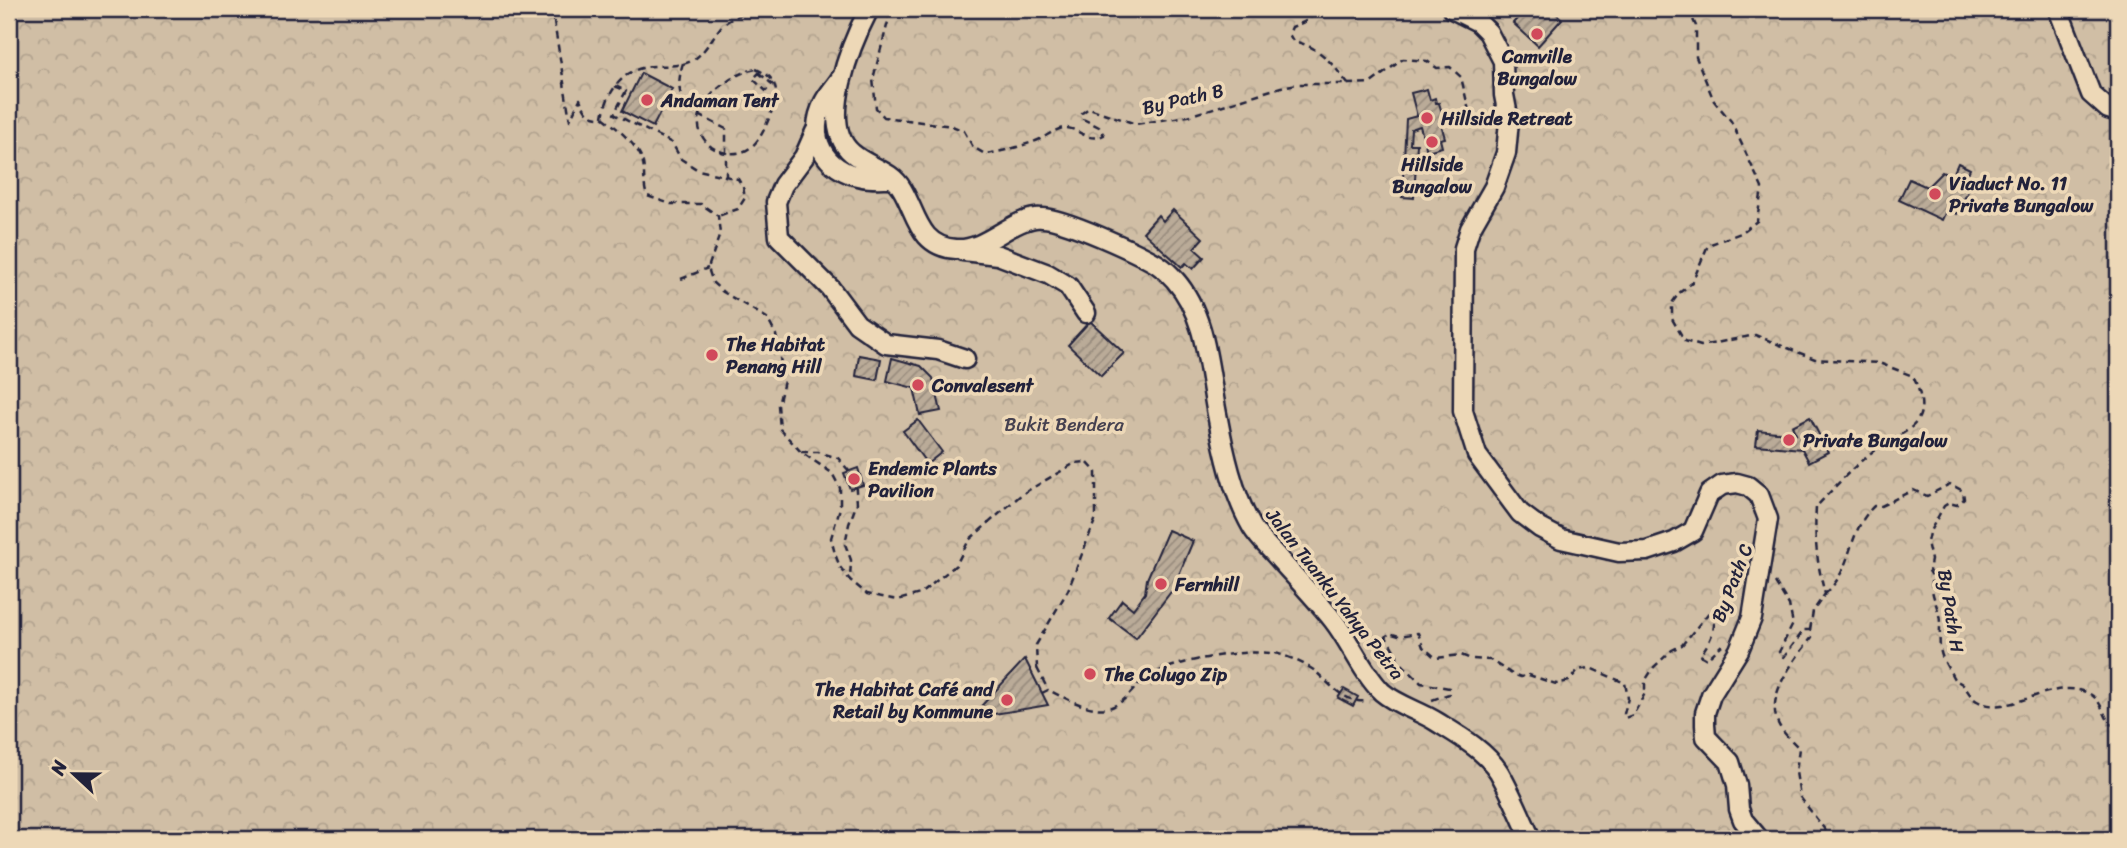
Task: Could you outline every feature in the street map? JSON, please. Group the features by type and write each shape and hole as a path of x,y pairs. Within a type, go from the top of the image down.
{"street":[{"path":"869,9 854,38 837,107 838,132 845,147 857,158 894,178 922,232 930,241 957,250 998,256 1048,274 1068,286 1086,313"},
{"path":"1452,9 1478,22 1488,32 1503,61 1504,95 1509,121 1506,153 1494,187 1470,229 1464,248 1463,411 1477,455 1520,513 1539,528 1561,539 1619,552 1647,551 1674,542 1693,531 1709,494 1722,485 1737,482 1748,486 1759,495 1768,519 1752,618 1739,650 1711,695 1705,725 1706,737 1730,762 1743,820 1759,839"},
{"path":"2058,9 2091,94 2108,109 2118,112"},
{"path":"844,74 823,103 815,132 804,156 783,185 776,202 779,237 830,288 857,324 886,344 937,350 965,359"},
{"path":"815,132 820,150 835,166 861,177 894,178"},
{"name":"Jalan Tuanku Yahya Petra","path":"957,250 970,248 1024,221 1041,217 1061,221 1145,258 1159,265 1174,279 1185,292 1205,339 1226,454 1239,501 1252,527 1334,622 1367,673 1384,693 1469,742 1497,770 1531,839"}],"path":[{"path":"552,9 570,120 580,99 586,113 603,117 622,133 641,155 647,196 671,204 701,204 718,216 720,234 708,268 713,283 723,292 767,318 776,335 784,381 778,405 780,429 801,452 832,473 840,488 840,508 831,538 840,567 850,580 867,594 898,600 920,594 956,565 969,540 1022,494 1075,463 1087,461 1096,471 1096,518 1068,590 1036,645 1037,668 1048,690 1096,708 1114,707 1149,676 1164,669 1228,653 1274,653 1312,669 1330,686 1356,702 1367,701 1384,693"},
{"path":"603,117 604,106 615,86 626,75 638,68 695,59 722,25 753,9"},
{"name":"By Path B","path":"884,9 889,18 873,79 876,108 884,117 952,126 964,131 973,147 985,154 1032,142 1061,128 1068,128 1090,138 1102,137 1104,135 1099,127 1083,119 1082,113 1089,108 1136,124 1188,116 1281,87 1348,83"},
{"path":"1323,9 1292,27 1289,34 1293,41 1308,44 1324,53 1348,83 1371,83 1403,59 1427,61 1437,68 1450,67 1461,77 1470,115 1478,120 1490,113 1504,95"},
{"path":"1688,9 1696,26 1696,57 1714,101 1731,121 1762,188 1757,221 1741,233 1708,245 1692,283 1679,293 1672,303 1672,319 1685,341 1701,346 1755,335 1815,359 1879,363 1913,376 1923,411 1914,427 1868,455 1816,507 1814,536 1817,565 1825,594 1813,611 1810,631 1812,637 1779,687 1776,707 1779,726 1799,748 1796,772 1800,797 1832,839"},
{"path":"2109,9 2118,15"},
{"path":"682,63 679,75 680,96 686,107 726,129 726,176"},
{"path":"767,77 756,69 742,71 706,100 699,116 701,131 709,145 724,153 738,154 753,147 764,133 777,96 775,84 767,77 759,73 753,79 766,91 772,84 767,77"},
{"path":"615,86 626,91 614,114 672,143 681,159 698,170 738,180 743,187 745,198 738,209 718,216"},
{"path":"681,279 708,268"},
{"path":"801,452 818,452 838,458 855,478 857,503 845,544 851,560 850,580"},
{"name":"By Path H","path":"1825,594 1833,587 1847,562 1859,522 1874,506 1881,506 1913,490 1927,496 1950,484 1960,488 1964,499 1957,505 1949,503 1944,506 1927,542 1931,559 1929,571 1933,577 1931,594 1940,612 1940,655 1955,680 1962,684 1975,700 1989,704 2008,704 2058,689 2088,693 2101,706 2110,724 2118,726"},
{"path":"1776,577 1775,582 1791,612 1793,624 1779,652 1780,656 1784,657 1804,630 1810,631"},
{"name":"By Path C","path":"1423,714 1433,699 1449,694 1449,688 1421,683 1407,671 1397,659 1386,637 1389,633 1399,636 1418,633 1423,647 1436,657 1461,655 1471,659 1490,660 1512,674 1521,677 1529,675 1556,684 1569,681 1578,670 1590,668 1625,683 1628,698 1623,714 1625,718 1633,715 1645,693 1645,681 1654,667 1672,650 1682,645 1711,610 1714,617 1712,636 1707,648 1700,655 1707,660 1725,643"},
{"path":"1031,671 1037,668"},
{"path":"2118,677 2112,684 2118,696"},
{"path":"1042,693 1048,690"}],"green space":[{"name":"Bukit Bendera","path":"9,9 2118,9 2118,839 9,839"}],"building":[{"name":"Camville Bungalow","path":"1526,9 1551,9 1562,19 1538,46 1513,23"},
{"name":"Andaman Tent","path":"641,73 672,89 653,127 622,111"},
{"name":"Hillside Bungalow","path":"1427,89 1430,100 1435,98 1436,103 1439,103 1445,123 1441,124 1445,138 1440,139 1442,147 1427,151 1420,126 1411,129 1410,144 1417,144 1414,198 1402,197 1406,119 1417,116 1411,93"},
{"name":"Viaduct No. 11 Private Bungalow","path":"1958,163 1970,169 1965,180 1972,183 1957,214 1947,209 1942,220 1899,200 1909,179 1927,187 1942,172 1952,177"},
{"path":"1173,210 1203,238 1194,248 1204,257 1193,269 1186,263 1182,267 1143,232 1158,215 1163,221"},
{"path":"1090,321 1124,353 1101,376 1068,345"},
{"path":"859,355 881,359 877,380 856,376"},
{"name":"Convalesent","path":"892,358 921,366 933,378 941,411 920,415 914,388 887,381"},
{"name":"Private Bungalow","path":"1810,417 1828,452 1809,462 1802,449 1756,445 1758,430 1796,434 1792,426"},
{"path":"918,420 942,452 927,464 903,431"},
{"name":"Endemic Plants Pavilion","path":"858,468 863,485 850,489 844,473"},
{"name":"Fernhill","path":"1168,530 1193,541 1173,589 1136,638 1109,618 1122,600 1133,609 1145,593 1147,579"},
{"path":"1025,659 1048,705 970,718"},
{"path":"1344,689 1358,697 1353,706 1338,698"}],"place":[{"name":"Camville Bungalow","path":"1537,34"},
{"name":"Andaman Tent","path":"647,100"},
{"name":"Hillside Retreat","path":"1427,118"},
{"name":"Hillside Bungalow","path":"1432,142"},
{"name":"Viaduct No. 11 Private Bungalow","path":"1935,194"},
{"name":"The Habitat Penang Hill","path":"712,355"},
{"name":"Convalesent","path":"918,385"},
{"name":"Private Bungalow","path":"1789,440"},
{"name":"Endemic Plants Pavilion","path":"854,479"},
{"name":"Fernhill","path":"1161,584"},
{"name":"The Colugo Zip","path":"1090,674"},
{"name":"The Habitat Café and Retail by Kommune","path":"1007,700"}]}
